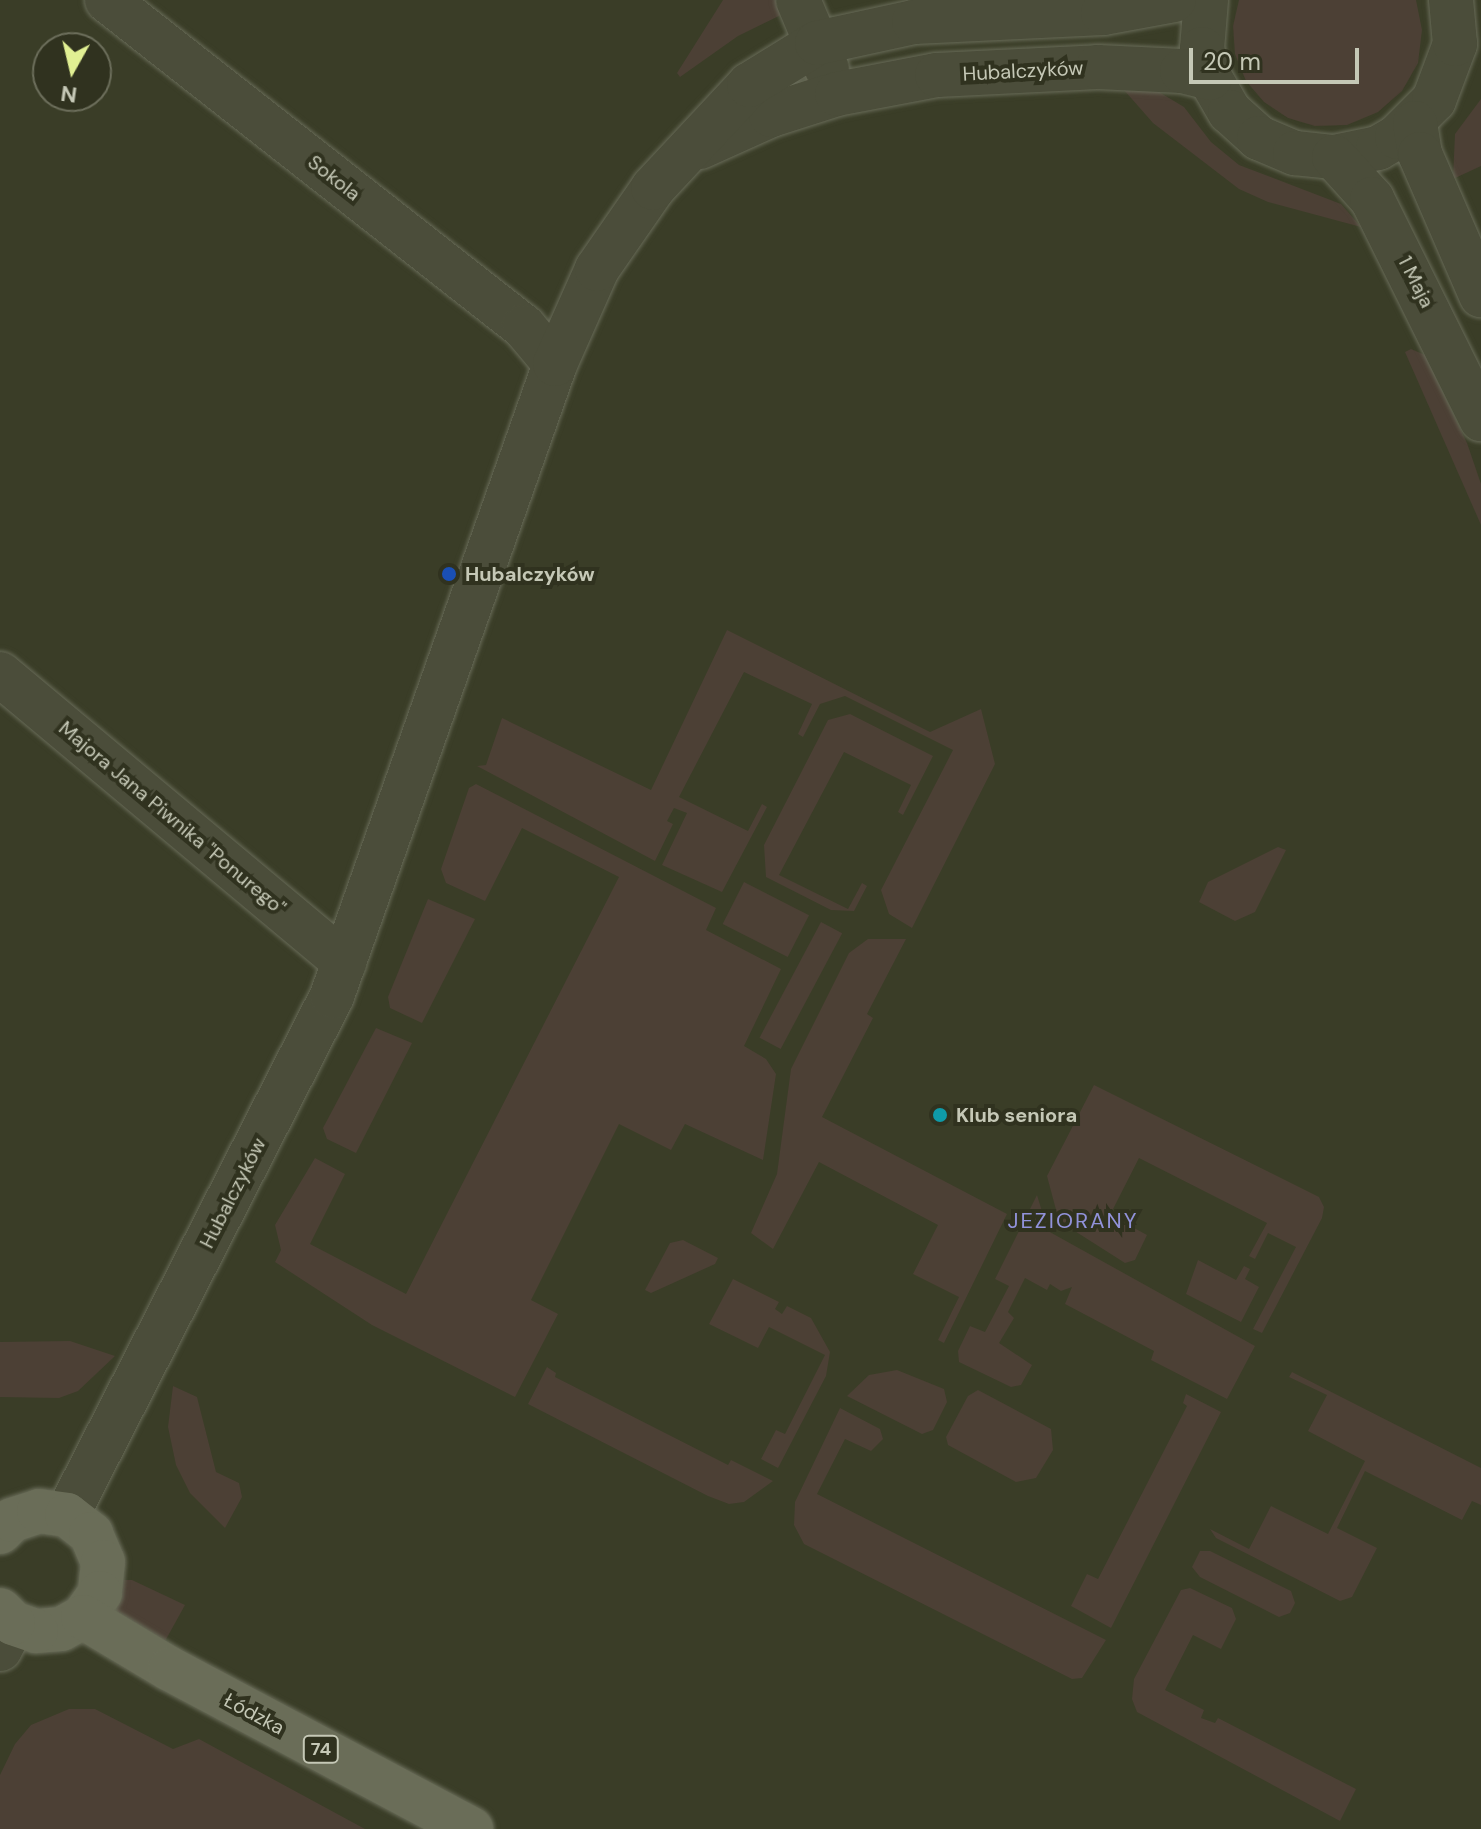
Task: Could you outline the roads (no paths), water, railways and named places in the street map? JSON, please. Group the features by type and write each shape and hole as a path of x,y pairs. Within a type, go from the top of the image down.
{"main road":[{"path":"0,1532 12,1520 39,1511 67,1515 91,1534 103,1562 100,1593 83,1617 61,1629 36,1631 4,1627"},
{"name":"Łódzka","path":"83,1617 471,1829"}],"street":[{"name":"Sokola","path":"107,0 524,327 555,364"},
{"path":"798,0 837,94"},
{"name":"Hubalczyków","path":"67,1515 345,962 555,364 597,269 676,158 749,85 817,43 914,22 1103,13 1174,0"},
{"path":"1206,0 1202,49 1210,78 1230,112 1259,138 1295,153 1334,157 1378,148 1415,123 1464,68 1455,44 1451,0"},
{"name":"Hubalczyków","path":"676,158 771,115 837,94 937,75 1083,68 1182,71 1210,78"},
{"path":"1415,123 1420,154 1481,295"},
{"name":"1 Maja","path":"1334,157 1372,199 1481,419"},
{"name":"Majora Jana Piwnika \"Ponurego\"","path":"0,674 345,962"}],"place":[{"name":"Hubalczyków","path":"449,574"},
{"name":"Klub seniora","path":"940,1115"}],"district":[{"name":"JEZIORANY","path":"1073,1221"}]}
